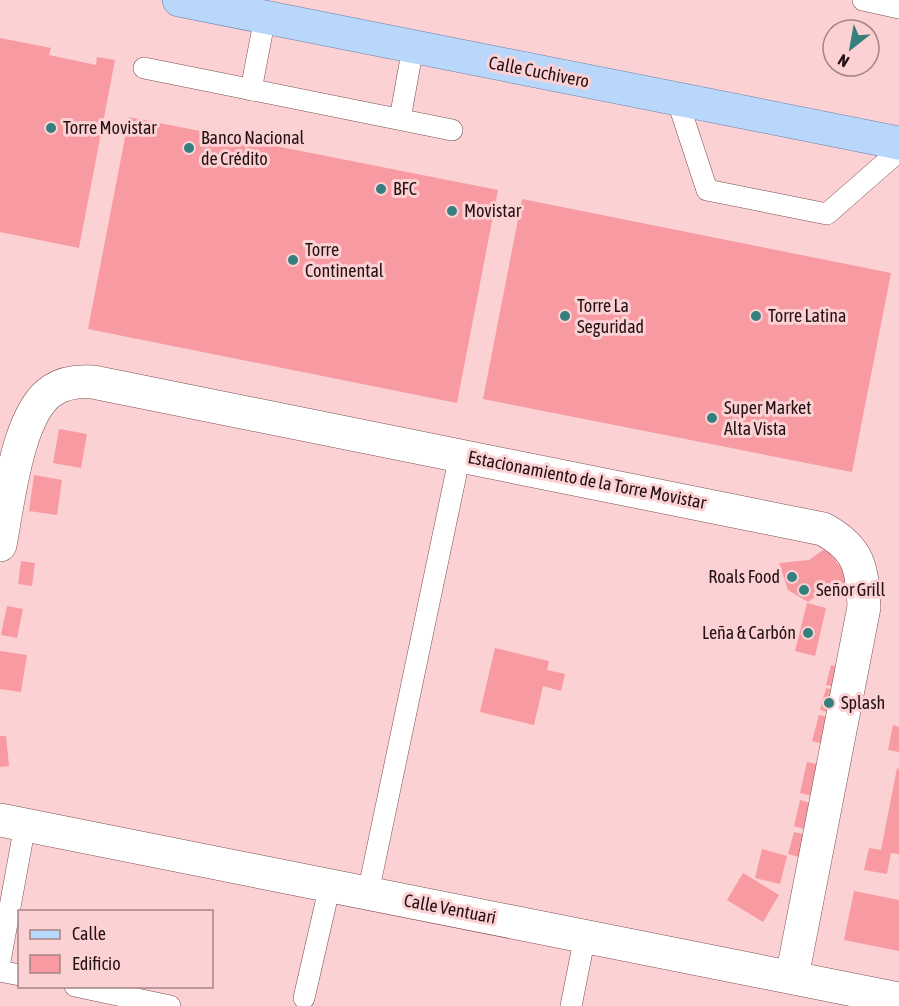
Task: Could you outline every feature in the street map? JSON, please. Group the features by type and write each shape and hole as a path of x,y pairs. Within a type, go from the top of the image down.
{"main road":[{"name":"Calle Cuchivero","path":"179,0 899,143"}],"street":[{"name":"Estacionamiento de la Torre Movistar","path":"0,544 18,451 32,415 40,402 52,390 77,381 93,382 811,525 837,536 854,554 860,565 864,607 792,977"},
{"name":"Calle Ventuari","path":"12,822 899,999"}],"lane":[{"path":"863,0 899,8"},
{"path":"251,90 265,17"},
{"path":"400,119 414,47"},
{"path":"144,68 452,130"},
{"path":"677,99 707,190 827,214 899,150"},
{"path":"368,893 460,455"},
{"path":"0,962 12,822"},
{"path":"304,998 330,885"},
{"path":"571,1006 585,936"},
{"path":"0,971 18,975"},
{"path":"80,988 170,1006"}],"building":[{"name":"Torre Movistar","path":"0,38 51,48 49,55 96,65 97,57 115,60 79,248 0,232"},
{"name":"Torre Continental","path":"129,117 498,190 457,403 88,329"},
{"name":"Torre Latina","path":"522,199 891,273 852,472 483,399"},
{"path":"59,429 87,434 81,468 53,463"},
{"path":"34,475 62,480 57,515 29,511"},
{"path":"826,548 849,579 832,591 829,587 808,602 788,590 779,563 809,560"},
{"path":"21,561 35,563 32,586 18,584"},
{"path":"807,603 826,608 815,656 795,651"},
{"path":"7,606 23,609 17,638 1,635"},
{"path":"495,648 549,661 547,670 565,674 561,691 543,686 534,725 480,712"},
{"path":"0,651 27,655 21,692 0,689"},
{"path":"831,665 843,668 838,687 826,685"},
{"path":"826,688 840,691 834,713 820,710"},
{"path":"819,715 835,719 828,745 812,741"},
{"path":"893,725 899,727 899,752 888,750"},
{"path":"0,736 6,736 9,766 0,767"},
{"path":"807,762 828,766 820,798 800,793"},
{"path":"897,768 899,769 899,854 891,853 887,874 864,870 869,848 881,850"},
{"path":"800,800 817,805 811,831 794,826"},
{"path":"794,832 807,835 802,858 788,854"},
{"path":"762,849 787,856 780,884 755,878"},
{"path":"743,873 779,895 763,922 727,900"},
{"path":"854,891 899,900 899,951 844,940"}],"place":[{"name":"Torre Movistar","path":"51,128"},
{"name":"Banco Nacional de Crédito","path":"189,148"},
{"name":"BFC","path":"381,189"},
{"name":"Movistar","path":"452,211"},
{"name":"Torre Continental","path":"293,260"},
{"name":"Torre La Seguridad","path":"565,316"},
{"name":"Torre Latina","path":"756,316"},
{"name":"Super Market Alta Vista","path":"712,418"},
{"name":"Roals Food","path":"792,577"},
{"name":"Señor Grill","path":"804,590"},
{"name":"Leña & Carbón","path":"808,633"},
{"name":"Splash","path":"829,703"}]}
